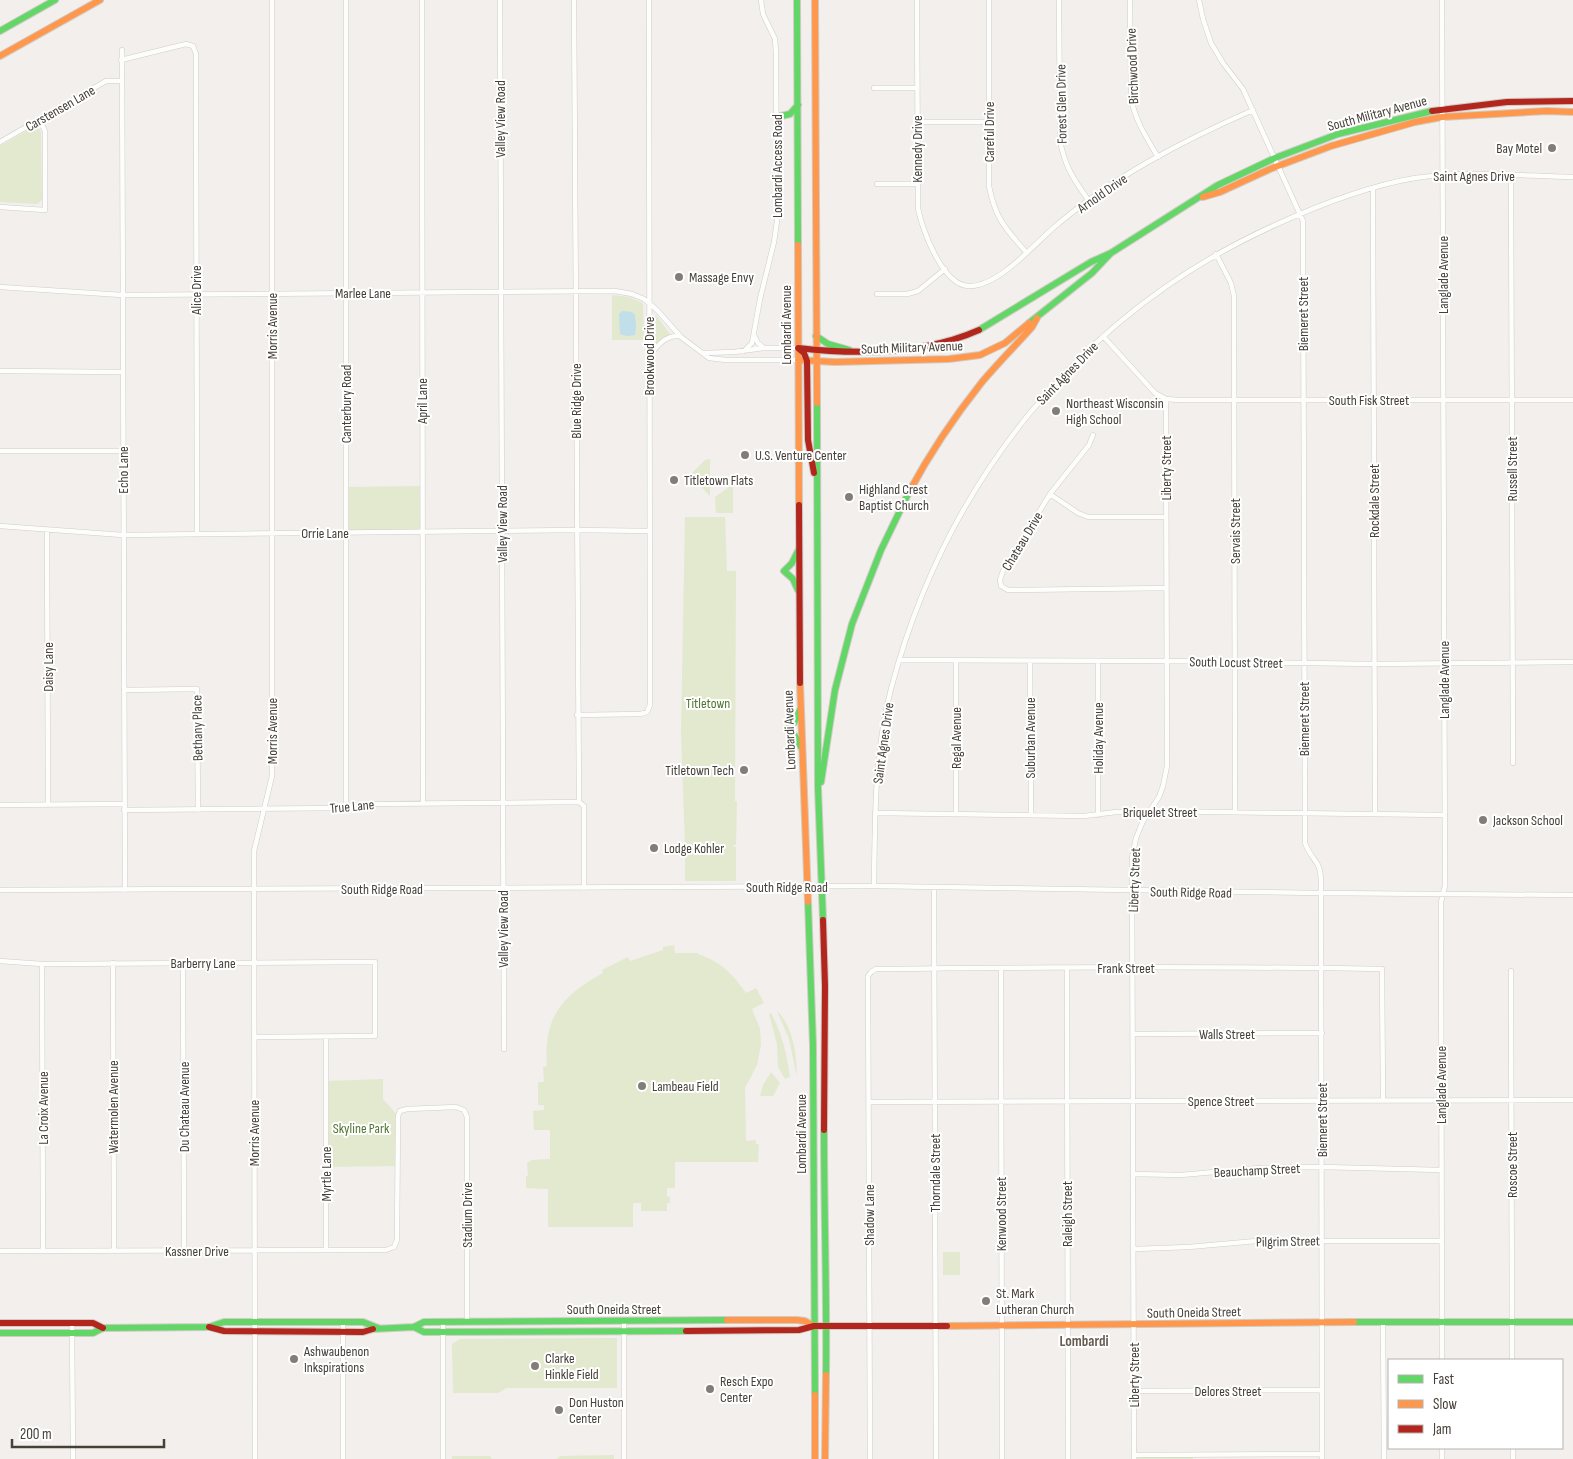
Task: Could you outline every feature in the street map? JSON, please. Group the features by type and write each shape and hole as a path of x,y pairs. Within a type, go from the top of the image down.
{"main road":[{"path":"0,31 55,0"},
{"path":"0,56 100,0"},
{"name":"Lombardi Avenue","path":"797,0 799,549 802,751 814,1045 815,1459"},
{"name":"Lombardi Avenue","path":"815,0 818,788 825,986 824,1229 827,1326 825,1459"},
{"name":"South Military Avenue","path":"798,348 816,351 905,350 929,347 977,332 1082,267 1111,253 1222,183 1275,158 1338,134 1442,109 1507,102 1573,102"},
{"path":"777,117 787,117 794,112 798,105"},
{"name":"South Military Avenue","path":"1201,197 1220,192 1331,146 1387,129 1442,117 1547,111 1573,112"},
{"path":"787,117 798,128"},
{"name":"South Military Avenue","path":"798,360 929,360 968,358 987,353 1008,341 1037,318 1092,273 1111,253"},
{"path":"818,788 822,776 830,716 840,664 860,602 891,525 941,437 978,388 1032,327 1037,318"},
{"path":"816,336 828,344 852,351"},
{"path":"798,348 804,353 807,361 808,440 816,481"},
{"path":"799,549 792,563 784,571 794,580 800,596"},
{"path":"801,709 794,723 787,729 796,737 802,751"},
{"name":"South Oneida Street","path":"209,1326 224,1331 363,1332 378,1328 414,1327 424,1322 797,1320 805,1321 814,1326"},
{"name":"South Oneida Street","path":"414,1327 424,1332 443,1332 799,1330 814,1326 870,1325 1068,1326 1442,1321 1573,1322"},
{"name":"South Oneida Street","path":"0,1333 93,1332 103,1328 209,1326 224,1322 362,1322 378,1328"},
{"name":"South Oneida Street","path":"0,1323 93,1323 103,1328"}],"street":[{"name":"Morris Avenue","path":"255,1459 254,851 272,776 272,0"},
{"name":"Canterbury Road","path":"346,0 346,808"},
{"name":"April Lane","path":"422,0 423,803"},
{"name":"Valley View Road","path":"500,0 504,1049"},
{"name":"Blue Ridge Drive","path":"574,0 577,715 579,802 584,806 584,888"},
{"name":"Brookwood Drive","path":"577,715 638,715 647,712 650,705 648,0"},
{"name":"Lombardi Access Road","path":"744,351 750,346 754,333 758,307 776,230 777,117 775,39 763,14 761,0"},
{"name":"Kennedy Drive","path":"917,0 918,208 924,234 934,254 945,269 961,284"},
{"name":"Careful Drive","path":"989,0 989,186 993,205 1001,223 1026,252"},
{"name":"Forest Glen Drive","path":"1060,0 1060,141 1064,159 1072,177 1089,201"},
{"name":"Birchwood Drive","path":"1130,0 1132,104 1139,125 1158,157"},
{"name":"Biemeret Street","path":"1199,0 1202,20 1211,43 1223,63 1243,89 1303,221 1305,843 1308,852 1318,864 1321,872 1322,1456"},
{"name":"Langlade Avenue","path":"1442,0 1445,886 1441,902 1442,1359"},
{"name":"Alice Drive","path":"121,60 186,44 193,46 196,54 197,534"},
{"name":"Echo Lane","path":"122,50 125,890"},
{"name":"Carstensen Lane","path":"0,142 106,81 121,81"},
{"path":"874,88 917,88"},
{"name":"Arnold Drive","path":"961,284 968,286 978,285 1000,276 1056,226 1123,177 1227,121 1253,110"},
{"path":"0,207 45,210 45,131 39,119"},
{"path":"917,122 989,122"},
{"name":"Saint Agnes Drive","path":"874,886 875,813 882,733 890,690 913,618 930,574 951,531 980,480 1013,432 1052,386 1102,336 1166,286 1216,254 1299,214 1373,188 1411,178 1442,174 1573,177"},
{"name":"Russell Street","path":"1511,176 1514,763"},
{"path":"877,184 917,184"},
{"name":"Rockdale Street","path":"1373,188 1375,814"},
{"name":"Servais Street","path":"1216,254 1231,283 1234,296 1235,812"},
{"path":"877,294 908,294 918,291 945,269"},
{"name":"Marlee Lane","path":"0,288 122,295 615,291 638,295 649,303 681,337 709,358 719,360 798,360"},
{"path":"754,333 757,342 764,348"},
{"path":"649,358 666,339 675,336 681,337"},
{"path":"1102,336 1154,393 1166,399"},
{"path":"929,347 929,360"},
{"path":"704,353 764,348 798,348"},
{"path":"0,372 122,372"},
{"name":"South Fisk Street","path":"1166,399 1573,400"},
{"name":"Liberty Street","path":"1134,1457 1132,858 1136,838 1143,821 1163,786 1167,766 1166,399"},
{"name":"Chateau Drive","path":"1092,435 1089,445 1050,494 1003,571 1000,580 1001,586 1008,590 1166,588"},
{"path":"0,450 123,451"},
{"path":"1050,494 1078,513 1088,517 1166,517"},
{"name":"Orrie Lane","path":"0,526 123,534 650,531"},
{"name":"Daisy Lane","path":"47,530 48,805"},
{"name":"South Locust Street","path":"900,660 1374,664 1573,662"},
{"name":"Regal Avenue","path":"956,661 956,814"},
{"name":"Suburban Avenue","path":"1030,661 1030,816"},
{"name":"Holiday Avenue","path":"1098,661 1098,814"},
{"name":"Bethany Place","path":"124,690 198,689 198,810"},
{"name":"True Lane","path":"124,810 346,808 366,804 579,802"},
{"path":"0,805 124,804"},
{"name":"Briquelet Street","path":"875,813 1030,816 1150,811 1444,815"},
{"name":"South Ridge Road","path":"0,890 874,886 1321,894 1573,895"},
{"name":"Thorndale Street","path":"934,888 936,1459"},
{"name":"Barberry Lane","path":"0,961 42,964 375,962 375,1036 326,1037"},
{"name":"Watermolen Avenue","path":"113,963 114,1251"},
{"name":"Du Chateau Avenue","path":"183,963 184,1251"},
{"name":"La Croix Avenue","path":"42,964 43,1251"},
{"name":"Frank Street","path":"871,972 876,969 934,968 1382,969 1383,1100"},
{"name":"Kenwood Street","path":"1001,968 1002,1459"},
{"name":"Raleigh Street","path":"1067,968 1068,1459"},
{"name":"Roscoe Street","path":"1511,971 1512,1359"},
{"name":"Shadow Lane","path":"870,1459 868,976 871,972"},
{"name":"Walls Street","path":"1133,1034 1322,1033"},
{"path":"254,1037 326,1037"},
{"name":"Myrtle Lane","path":"326,1037 326,1250"},
{"name":"Spence Street","path":"869,1102 1573,1100"},
{"name":"Stadium Drive","path":"394,1247 397,1240 398,1116 400,1111 456,1107 464,1110 468,1117 468,1322"},
{"name":"Beauchamp Street","path":"1134,1174 1181,1175 1260,1168 1322,1167 1441,1170"},
{"name":"Pilgrim Street","path":"1134,1249 1189,1247 1256,1241 1442,1241"},
{"name":"Kassner Drive","path":"0,1251 386,1250 394,1247"},
{"path":"624,1321 624,1459"},
{"path":"343,1322 343,1459"},
{"path":"443,1322 443,1459"},
{"path":"1383,1322 1384,1459"},
{"path":"72,1323 73,1459"},
{"name":"Delores Street","path":"1134,1391 1322,1390"},
{"path":"1134,1457 1322,1456"}],"green space":[{"path":"38,126 41,132 42,200 37,204 0,202 0,146"},
{"path":"612,295 629,297 643,303 644,340 612,340"},
{"path":"656,315 670,334 656,345 654,343 654,318"},
{"path":"710,459 710,496 696,481 691,482 688,477 705,460"},
{"path":"733,484 733,513 716,513 715,497"},
{"path":"422,486 422,532 345,533 346,487"},
{"name":"Titletown","path":"685,517 725,517 727,571 736,571 735,801 737,801 736,845 733,845 736,847 736,881 685,881 685,849 682,849 682,846 685,846 681,732"},
{"name":"Lambeau Field","path":"674,945 675,953 698,953 713,960 731,974 746,993 756,988 764,1003 752,1009 760,1029 761,1044 757,1065 745,1088 746,1141 756,1140 756,1144 759,1144 758,1162 675,1162 675,1188 667,1188 667,1196 670,1197 670,1203 667,1203 667,1211 641,1211 641,1203 633,1203 633,1227 548,1227 548,1189 526,1188 526,1176 528,1176 527,1163 532,1160 550,1159 550,1130 534,1130 533,1111 544,1110 544,1105 538,1105 538,1082 544,1082 543,1067 547,1066 548,1034 552,1021 566,999 576,990 603,973 602,970 628,957 630,961 663,950 663,947"},
{"path":"777,1011 787,1025 793,1041 797,1077 789,1039"},
{"path":"771,1013 784,1044 790,1077 785,1079 778,1067 777,1044 769,1014"},
{"path":"771,1072 780,1083 773,1096 760,1096 763,1085"},
{"name":"Skyline Park","path":"383,1079 383,1099 398,1116 397,1166 326,1167 326,1081"},
{"path":"943,1252 960,1252 960,1275 943,1275"},
{"name":"Clarke Hinkle Field","path":"617,1338 617,1388 507,1388 498,1393 453,1393 452,1344 460,1339"},
{"path":"1193,1454 1193,1459 1134,1459 1134,1455"},
{"path":"614,1455 614,1459 557,1459 560,1456"},
{"path":"452,1456 490,1456 492,1459 452,1459"}],"water":[{"path":"622,311 632,312 635,315 635,335 627,336 620,334 619,314"}],"traffic: fast":[{"path":"0,31 55,0"},
{"path":"797,0 798,245"},
{"path":"777,117 790,114 798,105"},
{"path":"979,330 1091,262 1111,253 1218,185 1275,158 1338,134 1432,111"},
{"path":"1029,323 1092,273 1110,254"},
{"path":"816,336 828,344 849,350"},
{"path":"817,403 818,788 823,920"},
{"path":"821,782 835,690 852,624 881,550 909,492"},
{"path":"798,551 792,563 784,571 793,579 798,590"},
{"path":"800,710 794,723 787,729 795,736 801,747"},
{"path":"808,902 813,1045 815,1395"},
{"path":"824,1130 826,1375"},
{"path":"373,1329 414,1327 424,1322 727,1320"},
{"path":"0,1333 93,1333 103,1328 209,1327 224,1322 363,1322 378,1328"},
{"path":"1354,1322 1573,1322"},
{"path":"414,1327 424,1332 686,1331"}],"traffic: slow":[{"path":"0,56 100,0"},
{"path":"815,0 817,403"},
{"path":"1203,197 1220,192 1270,169 1331,146 1415,122 1442,117 1547,111 1573,112"},
{"path":"798,245 799,505"},
{"path":"909,492 934,449 962,408 988,375 1032,327 1037,318"},
{"path":"798,360 835,362 949,359 980,355 1005,343 1029,323"},
{"path":"800,683 808,902"},
{"path":"727,1320 797,1320 805,1321 814,1326"},
{"path":"947,1326 1354,1322"},
{"path":"825,1459 826,1375"},
{"path":"815,1395 815,1459"}],"traffic: jam":[{"path":"1432,111 1507,102 1573,101"},
{"path":"798,348 844,352 913,349 958,338 979,330"},
{"path":"799,349 804,353 807,361 808,440 814,473"},
{"path":"799,505 800,683"},
{"path":"823,920 825,986 824,1130"},
{"path":"0,1323 93,1323 103,1328"},
{"path":"686,1331 799,1330 814,1326 947,1326"},
{"path":"209,1327 224,1331 363,1332 373,1329"}],"place":[{"name":"Bay Motel","path":"1552,148"},
{"name":"Massage Envy","path":"679,277"},
{"name":"Northeast Wisconsin High School","path":"1056,411"},
{"name":"U.S. Venture Center","path":"745,455"},
{"name":"Titletown Flats","path":"674,480"},
{"name":"Highland Crest Baptist Church","path":"849,497"},
{"name":"Titletown Tech","path":"744,770"},
{"name":"Jackson School","path":"1483,820"},
{"name":"Lodge Kohler","path":"654,848"},
{"name":"Lambeau Field","path":"642,1086"},
{"name":"St. Mark Lutheran Church","path":"986,1301"},
{"name":"Ashwaubenon Inkspirations","path":"294,1359"},
{"name":"Clarke Hinkle Field","path":"535,1366"},
{"name":"Resch Expo Center","path":"710,1389"},
{"name":"Don Huston Center","path":"559,1410"}],"district":[{"name":"Lombardi","path":"1084,1341"}]}
